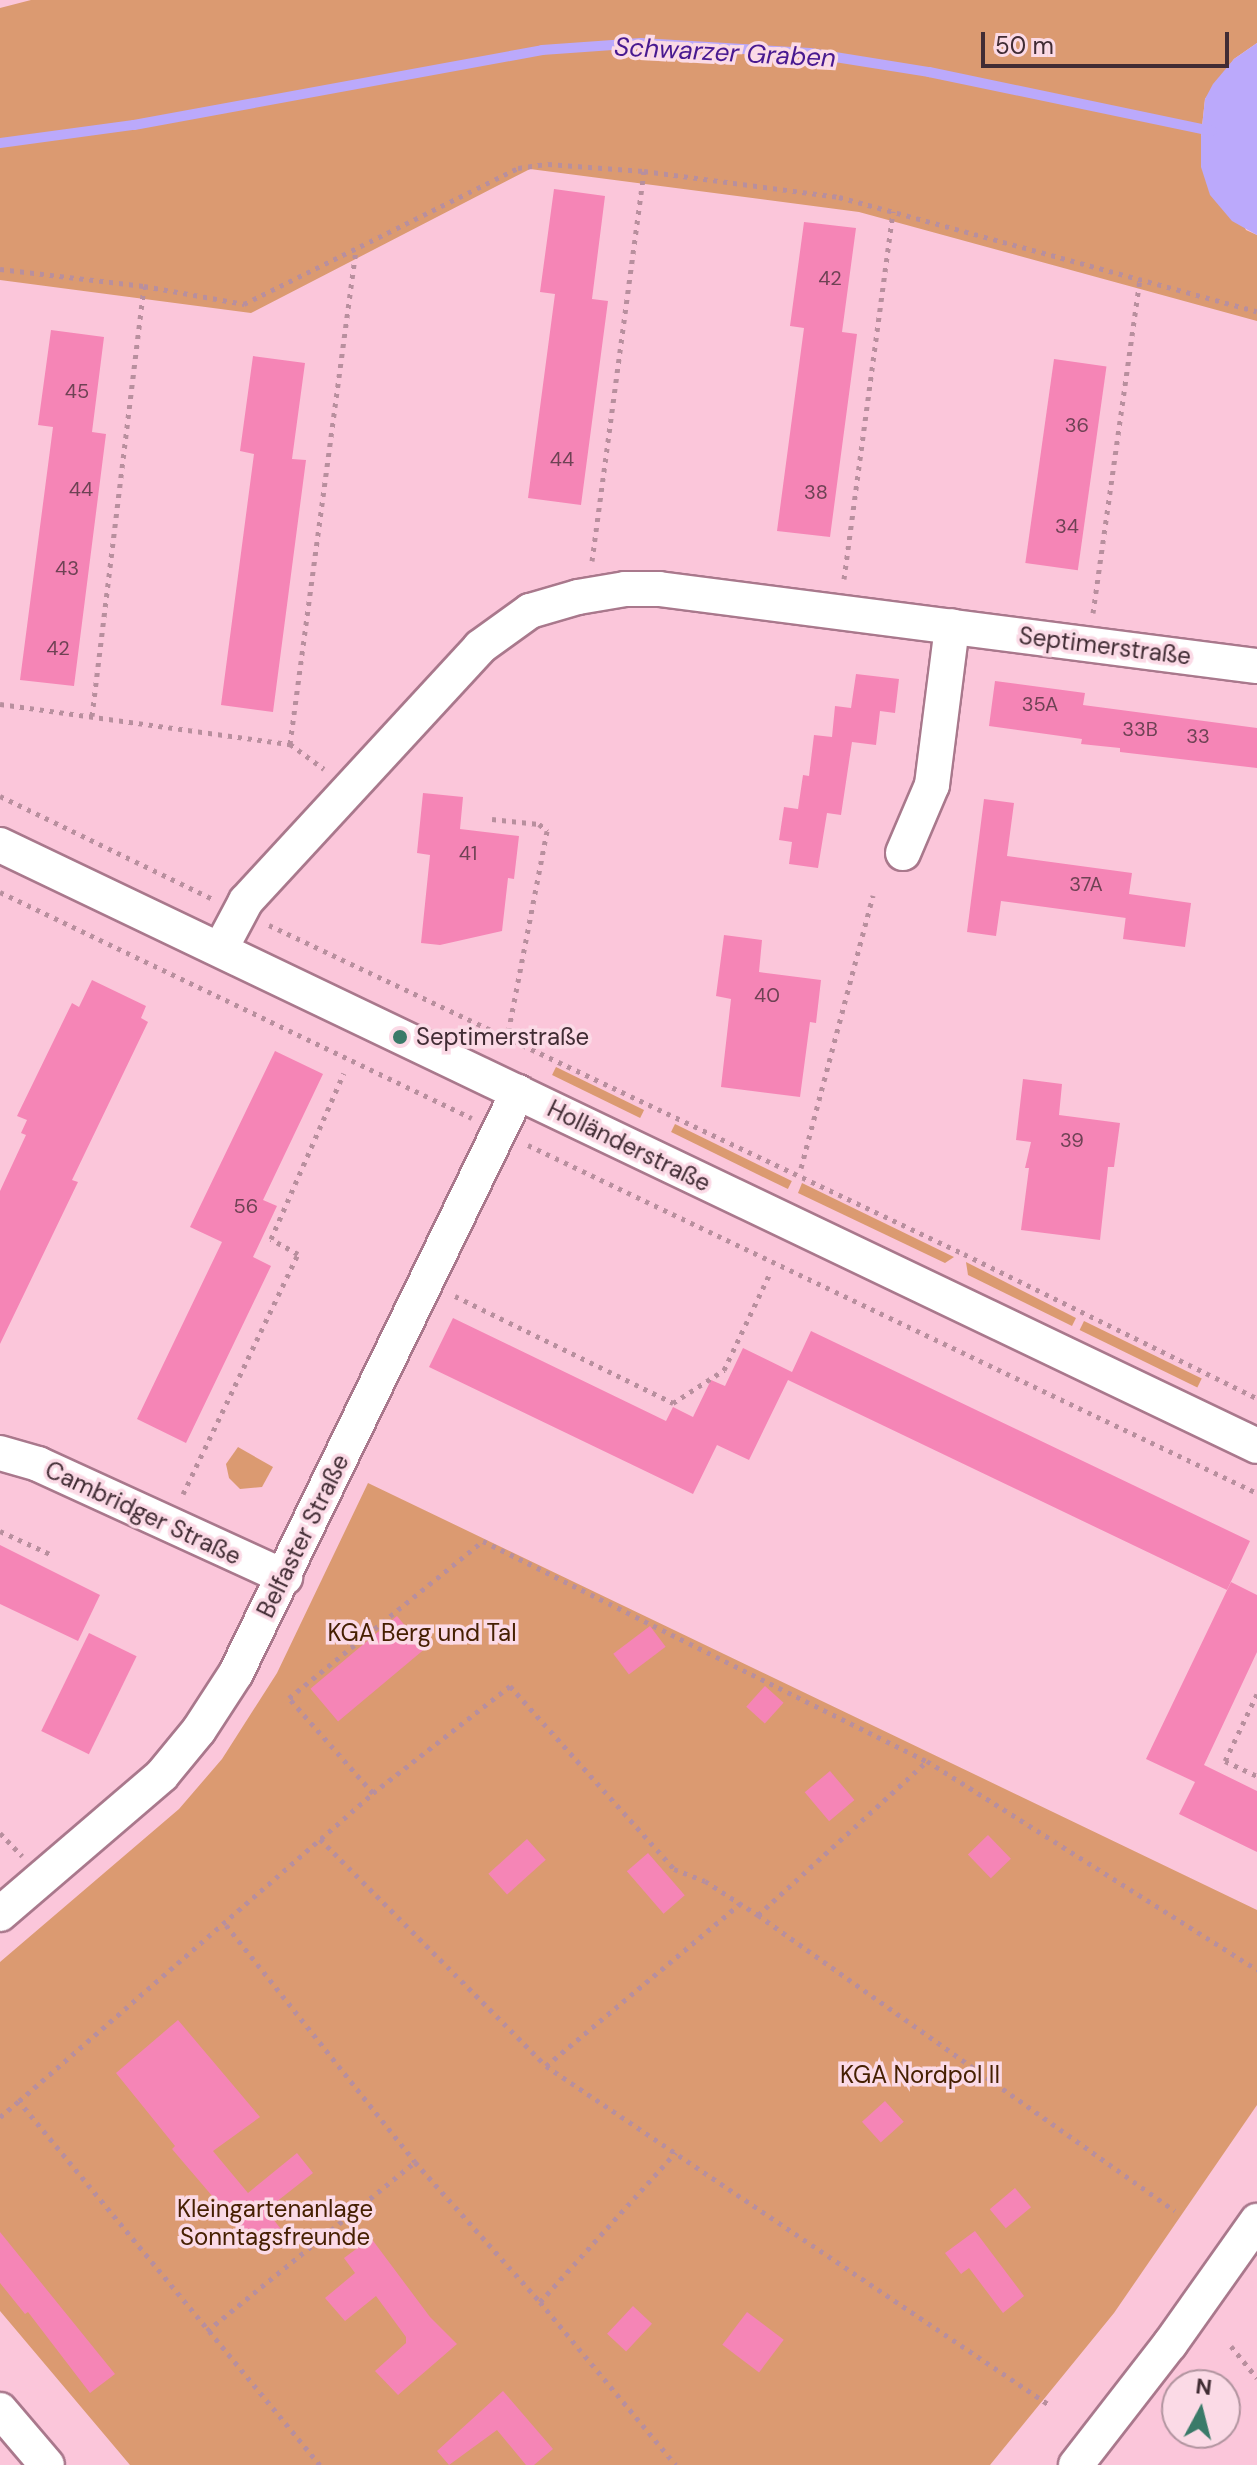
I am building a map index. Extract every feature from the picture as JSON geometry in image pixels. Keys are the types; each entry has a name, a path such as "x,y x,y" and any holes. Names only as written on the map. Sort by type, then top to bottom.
{"street":[{"name":"Septimerstraße","path":"221,948 246,901 480,647 530,611 578,597 625,589 659,589 1257,666"},
{"path":"903,853 932,785 952,626"},
{"name":"Holländerstraße","path":"0,845 221,948 1257,1446"},
{"name":"Belfaster Straße","path":"0,1914 162,1775 199,1730 236,1673 518,1092"},
{"name":"Cambridger Straße","path":"0,1453 38,1464 285,1577"},
{"path":"1076,2465 1170,2344 1257,2221"},
{"path":"0,2410 47,2465"}],"path":[{"path":"0,269 144,286 244,304 518,168 548,164 644,171 839,197 1257,311"},
{"path":"592,561 644,171"},
{"path":"844,582 893,211"},
{"path":"290,744 356,250"},
{"path":"1093,615 1140,277"},
{"path":"92,716 144,286"},
{"path":"0,704 290,744 324,770"},
{"path":"0,796 215,900"},
{"path":"492,819 539,824 547,831 509,1028"},
{"path":"0,892 472,1118"},
{"path":"801,1168 873,895"},
{"path":"259,920 964,1254 1257,1398"},
{"path":"179,1502 298,1254 271,1239 344,1073"},
{"path":"523,1143 1257,1493"},
{"path":"451,1293 673,1403 724,1370 770,1273"},
{"path":"0,1531 50,1554"},
{"path":"373,1793 289,1698 483,1541 927,1761 1257,1970"},
{"path":"0,2117 226,1925 373,1793 510,1686 674,1869 705,1881 758,1915 1175,2211"},
{"path":"1257,1694 1225,1761 1257,1776"},
{"path":"758,1915 927,1761"},
{"path":"0,1833 23,1857"},
{"path":"320,1839 546,2066 1051,2406"},
{"path":"546,2066 740,1904"},
{"path":"226,1925 415,2162 540,2302 676,2465"},
{"path":"19,2101 320,2465"},
{"path":"540,2302 676,2152"},
{"path":"207,2331 415,2162"},
{"path":"1231,2346 1257,2378"}],"green space":[{"path":"31,0 1257,0 1257,43 1234,59 1205,99 1201,136 1246,230 1257,235 1257,321 859,212 530,169 251,313 0,280 0,8"},
{"path":"556,1067 644,1110 640,1118 552,1075"},
{"path":"675,1124 792,1181 788,1189 671,1132"},
{"path":"802,1183 954,1257 945,1263 798,1193"},
{"path":"966,1262 1076,1318 1072,1326 968,1275"},
{"path":"1084,1321 1202,1378 1197,1387 1080,1330"},
{"path":"238,1447 273,1467 262,1487 240,1489 229,1478 226,1464"},
{"path":"368,1483 1257,1910 1257,2105 1114,2313 990,2465 130,2465 0,2311 0,1962 179,1809 222,1759 277,1673"}],"shaded area":[{"path":"1257,43 1257,235 1232,221 1210,195 1201,167 1201,136 1205,99 1213,84 1234,59"}],"building":[{"path":"554,189 605,196 592,299 608,301 581,505 528,498 555,294 540,292"},
{"path":"804,222 856,228 842,332 857,334 830,537 777,531 804,328 790,326"},
{"path":"51,330 104,337 92,432 106,434 74,686 20,680 53,427 38,425"},
{"path":"253,356 305,363 292,459 306,460 273,712 221,705 254,454 240,451"},
{"path":"1054,359 1106,366 1078,570 1025,563"},
{"path":"856,674 899,679 895,713 880,711 876,745 852,742 841,815 827,813 818,868 789,864 792,842 779,840 784,807 798,809 803,775 809,776 814,735 832,737 835,706 851,708"},
{"path":"995,681 1085,693 1083,705 1257,728 1257,768 1120,752 1120,748 1081,744 1082,739 989,726"},
{"path":"423,793 463,797 460,829 519,836 514,879 508,878 502,931 440,945 421,943 430,855 417,853"},
{"path":"984,799 1014,803 1007,856 1132,873 1129,894 1191,903 1185,947 1123,939 1126,918 1001,901 996,936 967,932"},
{"path":"724,935 762,940 759,972 821,980 816,1023 810,1022 800,1097 721,1087 731,999 716,996"},
{"path":"92,980 146,1006 141,1018 148,1022 72,1180 78,1182 0,1344 0,1191 26,1135 21,1133 27,1120 17,1116 72,1003 79,1007"},
{"path":"275,1051 323,1074 263,1200 277,1206 253,1257 271,1266 186,1443 137,1419 222,1242 190,1227"},
{"path":"1023,1079 1062,1084 1059,1115 1120,1123 1114,1167 1108,1167 1100,1240 1021,1230 1029,1168 1025,1168 1031,1142 1016,1140"},
{"path":"453,1318 666,1421 673,1407 693,1417 711,1380 725,1386 743,1348 792,1372 811,1331 1250,1541 1227,1590 788,1380 749,1460 717,1445 693,1494 429,1367"},
{"path":"0,1545 100,1595 78,1641 0,1604"},
{"path":"1231,1582 1257,1595 1257,1652 1204,1765 1257,1791 1257,1852 1179,1814 1195,1782 1146,1759"},
{"path":"397,1616 425,1649 338,1722 310,1689"},
{"path":"650,1626 666,1647 629,1674 613,1654"},
{"path":"89,1633 137,1656 89,1754 41,1731"},
{"path":"765,1686 784,1703 765,1724 746,1707"},
{"path":"830,1771 854,1800 829,1821 805,1792"},
{"path":"988,1835 1011,1859 991,1878 968,1854"},
{"path":"527,1839 546,1860 507,1895 488,1874"},
{"path":"648,1853 685,1895 664,1914 627,1871"},
{"path":"178,2020 260,2117 213,2151 248,2193 297,2153 313,2173 266,2210 284,2233 260,2252 172,2149 175,2146 116,2073"},
{"path":"885,2101 904,2122 881,2143 862,2122"},
{"path":"1015,2188 1031,2207 1006,2228 990,2209"},
{"path":"975,2231 1024,2296 1003,2313 969,2268 961,2274 945,2253"},
{"path":"0,2232 115,2374 90,2393 28,2312 25,2314 0,2283"},
{"path":"371,2238 430,2317 457,2344 398,2395 375,2371 406,2343 406,2337 376,2296 345,2321 325,2298 355,2273 344,2258"},
{"path":"633,2306 652,2324 626,2352 607,2334"},
{"path":"747,2312 784,2340 759,2372 722,2345"},
{"path":"503,2391 553,2449 534,2465 526,2465 497,2430 449,2465 437,2451"}],"waterway":[{"name":"Schwarzer Graben","path":"0,143 134,125 542,50 641,43 810,53 929,72 1212,131"}],"place":[{"name":"Septimerstraße","path":"400,1037"}],"park label":[{"name":"KGA Berg und Tal","path":"422,1633"},
{"name":"KGA Nordpol II","path":"920,2075"},
{"name":"Kleingartenanlage Sonntagsfreunde","path":"275,2223"}]}
